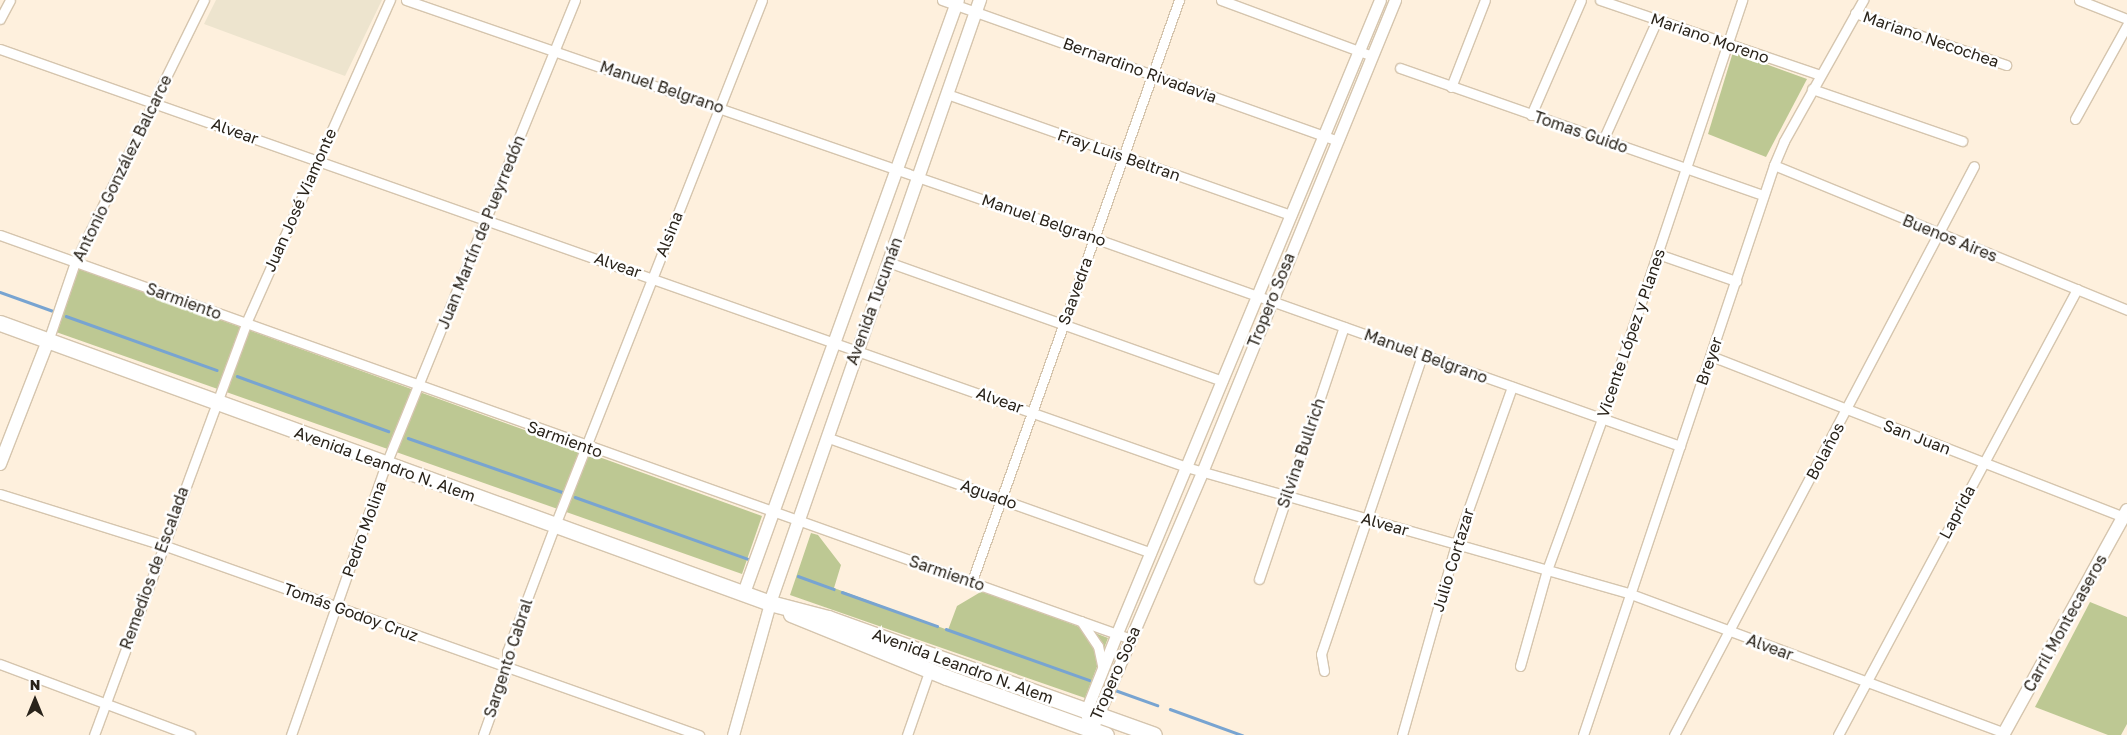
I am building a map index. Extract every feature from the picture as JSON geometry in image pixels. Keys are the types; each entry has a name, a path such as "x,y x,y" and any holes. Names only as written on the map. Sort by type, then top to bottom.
{"main road":[{"name":"Avenida Tucumán","path":"744,593 957,2"},
{"name":"Avenida Tucumán","path":"770,603 826,437 978,6"},
{"name":"Avenida Leandro N. Alem","path":"0,323 770,603 828,618 1154,735"},
{"path":"0,464 48,341"},
{"name":"Carril Montecaseros","path":"2004,734 2125,513"},
{"name":"Avenida Leandro N. Alem","path":"770,603 810,624 930,669 1088,732 1106,735"}],"street":[{"path":"0,19 10,0"},
{"name":"Antonio González Balcarce","path":"48,341 75,262 204,0"},
{"name":"Juan José Viamonte","path":"216,402 246,323 317,160 390,0"},
{"name":"Manuel Belgrano","path":"406,0 918,176 1680,446"},
{"name":"Juan Martín de Pueyrredón","path":"386,464 575,0"},
{"name":"Alsina","path":"555,525 762,0"},
{"name":"Bernardino Rivadavia","path":"942,0 978,6 1152,75 1337,141"},
{"name":"Saavedra","path":"972,581 1179,0"},
{"path":"1220,0 1372,56"},
{"name":"Tropero Sosa","path":"1088,732 1103,669 1380,0"},
{"name":"Tropero Sosa","path":"1093,713 1131,639 1202,472 1270,301 1395,0"},
{"path":"1451,86 1485,0"},
{"path":"1531,115 1581,0"},
{"name":"Mariano Moreno","path":"1600,0 1820,75"},
{"name":"Vicente López y Planes","path":"1520,666 1547,570 1602,419 1730,44 1742,0"},
{"name":"Breyer","path":"1583,735 1774,165 1820,75 1862,0"},
{"path":"2079,0 2127,19"},
{"name":"Mariano Necochea","path":"1855,13 2006,65"},
{"path":"1603,140 1657,20"},
{"path":"2075,119 2127,25"},
{"name":"Alvear","path":"0,49 835,341 1186,467 1631,594 2004,734"},
{"name":"Tomas Guido","path":"1400,68 1763,195"},
{"path":"1812,90 1962,142"},
{"name":"Fray Luis Beltran","path":"947,94 1291,215"},
{"name":"Buenos Aires","path":"1774,165 2127,310"},
{"name":"Bolaños","path":"1674,735 1974,166"},
{"name":"Sarmiento","path":"0,235 586,447 972,581 1131,639"},
{"path":"1658,254 1736,281"},
{"path":"888,262 1222,381"},
{"name":"Laprida","path":"1838,735 2077,289"},
{"name":"Silvina Bullrich","path":"1259,580 1344,327"},
{"path":"1324,670 1321,654 1422,355"},
{"name":"San Juan","path":"1711,356 1983,462 2125,513"},
{"name":"Julio Cortazar","path":"1402,735 1456,544 1512,386"},
{"name":"Remedios de Escalada","path":"94,735 162,545 216,402"},
{"name":"Aguado","path":"826,437 1151,553"},
{"name":"Pedro Molina","path":"291,735 386,464"},
{"name":"Tomás Godoy Cruz","path":"0,494 162,545 700,735"},
{"name":"Sargento Cabral","path":"483,735 507,668 507,652 555,525"},
{"path":"733,735 770,603"},
{"path":"1081,620 1098,646 1103,669"},
{"path":"0,664 190,735"},
{"path":"906,735 930,669"},
{"path":"725,735 748,677"}],"shaded area":[{"path":"216,0 382,0 345,76 204,24"}],"green space":[{"path":"1733,52 1807,79 1766,157 1708,134"},
{"path":"77,268 762,516 742,574 56,332"},
{"path":"811,533 818,535 841,565 834,588 948,630 957,606 984,590 1108,638 1085,698 790,595"},
{"path":"2090,602 2127,617 2127,724 2121,735 2108,735 2035,707"}],"waterway":[{"path":"0,292 53,311"},
{"path":"66,316 217,370"},
{"path":"237,376 388,431"},
{"path":"408,438 565,493"},
{"path":"575,497 751,560"},
{"path":"798,576 834,589"},
{"path":"842,592 937,626"},
{"path":"946,629 1089,680"},
{"path":"1115,690 1157,705"},
{"path":"1170,709 1242,735"}]}
